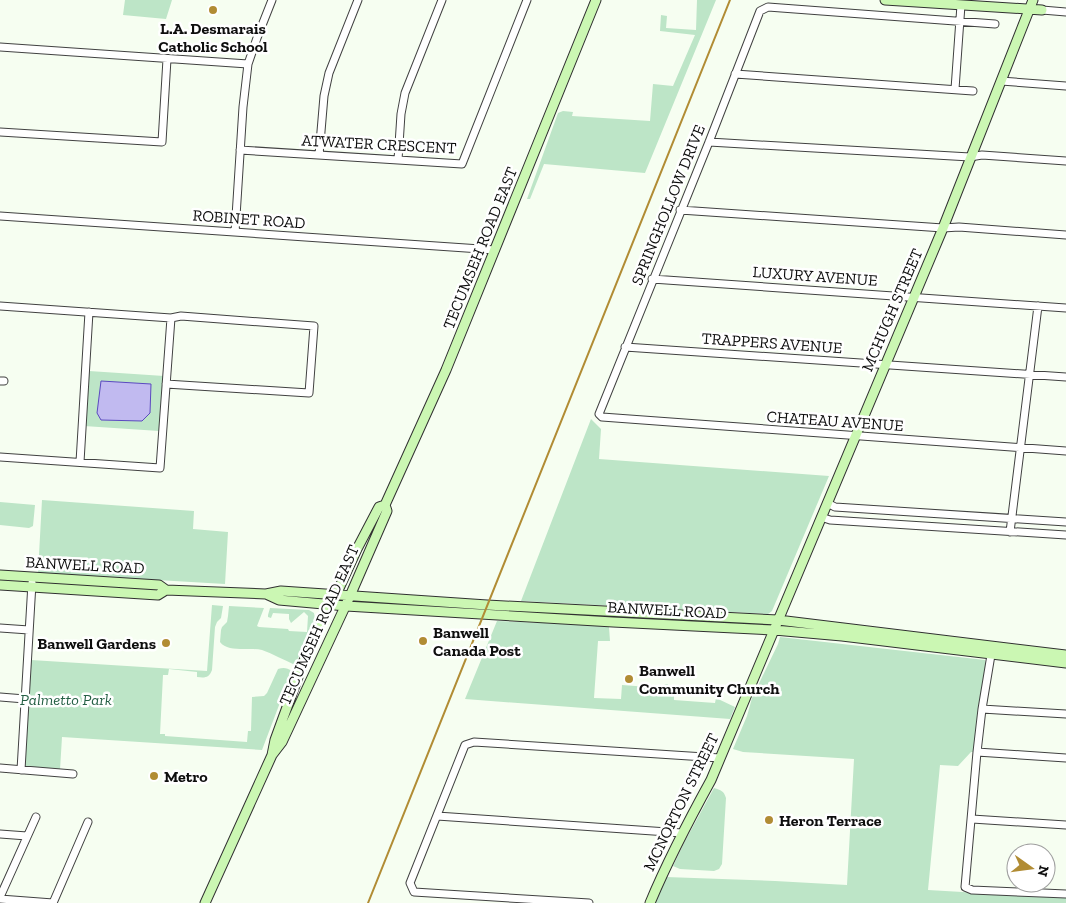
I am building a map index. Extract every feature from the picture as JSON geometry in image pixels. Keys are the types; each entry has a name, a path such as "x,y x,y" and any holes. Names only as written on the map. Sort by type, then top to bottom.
{"main road":[{"name":"TECUMSEH ROAD EAST","path":"272,755 282,742 346,606 387,511 385,505 446,370 596,0"},
{"path":"885,0 961,5 1031,4 1042,10"},
{"name":"MCHUGH STREET","path":"774,630 914,297 1031,4"},
{"name":"TECUMSEH ROAD EAST","path":"205,903 272,755 275,740 306,655 379,507 385,505"},
{"name":"BANWELL ROAD","path":"0,575 159,585 166,590 266,594 282,591 487,605 778,620 1066,663"},
{"name":"BANWELL ROAD","path":"0,585 158,595 166,590"},
{"name":"BANWELL ROAD","path":"266,594 280,600 330,605 774,630 992,651 1066,655"},
{"name":"MCNORTON STREET","path":"650,903 682,833 711,780 774,630"}],"street":[{"path":"235,232 243,107 248,64 272,0"},
{"path":"319,155 324,96 329,73 358,0"},
{"path":"398,160 401,114 405,93 442,0"},
{"name":"ATWATER CRESCENT","path":"240,150 462,164 528,0"},
{"path":"955,89 961,5"},
{"name":"SPRINGHOLLOW DRIVE","path":"602,417 599,414 625,347 760,11 768,7 960,21"},
{"path":"1042,10 1066,12"},
{"path":"960,21 995,24"},
{"path":"0,47 248,64"},
{"path":"0,132 162,142 167,59"},
{"path":"735,74 973,91"},
{"path":"1001,81 1066,86"},
{"path":"708,142 970,157 982,155 1066,161"},
{"path":"680,210 942,228 958,227 1066,234"},
{"name":"ROBINET ROAD","path":"0,216 495,250"},
{"name":"LUXURY AVENUE","path":"652,279 1066,308"},
{"path":"0,306 171,318 181,316 314,326 309,393 166,384"},
{"path":"1010,532 1038,306"},
{"path":"80,462 89,312"},
{"path":"0,457 160,468 171,318"},
{"name":"TRAPPERS AVENUE","path":"625,347 1066,377"},
{"name":"CHATEAU AVENUE","path":"602,417 1066,451"},
{"path":"827,503 835,507 1066,522"},
{"path":"918,526 919,512"},
{"path":"821,517 830,520 1066,535"},
{"path":"21,770 32,577"},
{"path":"0,628 29,630"},
{"path":"992,651 977,752 965,887 972,890 1066,894"},
{"path":"0,697 25,699"},
{"path":"982,709 1066,714"},
{"path":"589,903 414,892 410,883 466,745 474,742 720,758"},
{"path":"977,752 1066,758"},
{"path":"0,768 73,774"},
{"path":"437,816 682,833"},
{"path":"36,817 0,898 53,903 88,822"},
{"path":"972,819 1066,825"},
{"path":"0,834 27,836"}],"green space":[{"path":"125,0 172,0 166,19 123,15"},
{"path":"697,0 716,0 645,173 544,164 530,199 527,199 558,113 563,111 573,112 572,116 650,121 653,84 673,86 695,35 660,31 661,15 667,16 666,28 696,30"},
{"path":"89,371 164,376 159,431 84,426"},
{"path":"591,419 601,429 599,459 829,476 772,611 768,614 521,601"},
{"path":"42,500 194,511 193,529 228,532 225,584 38,573"},
{"path":"0,502 35,505 33,526 29,528 0,525"},
{"name":"Palmetto Park","path":"212,605 223,606 221,618 215,627 210,675 197,677 197,672 169,669 168,675 163,675 160,734 165,734 165,736 247,742 248,731 251,731 252,697 264,696 278,669 287,669 292,671 262,750 62,737 60,770 29,769 24,765 31,660 207,671"},
{"path":"229,606 264,608 257,626 288,629 289,631 307,632 308,616 304,612 291,623 289,614 273,613 271,618 268,617 270,608 309,610 314,613 315,619 295,665 262,650 234,649 220,642 222,627 227,622"},
{"path":"497,621 609,627 610,641 598,641 594,698 621,699 622,685 662,688 668,684 670,691 674,695 674,700 715,703 716,698 735,707 730,719 465,699"},
{"path":"780,637 985,660 974,752 971,752 958,766 940,765 928,890 1066,898 1066,903 655,903 666,877 847,885 854,759 743,752 733,749 747,716 752,698"},
{"path":"714,788 722,791 726,798 722,864 719,869 714,871 680,869 673,866 685,841"}],"shaded area":[{"path":"101,381 151,384 150,413 142,421 101,420 97,413"}],"railway":[{"path":"368,903 730,0"}],"place":[{"name":"L.A. Desmarais Catholic School","path":"213,10"},
{"name":"Banwell Canada Post","path":"423,641"},
{"name":"Banwell Gardens","path":"166,643"},
{"name":"Banwell Community Church","path":"629,679"},
{"name":"Metro","path":"154,776"},
{"name":"Heron Terrace","path":"769,820"}]}
